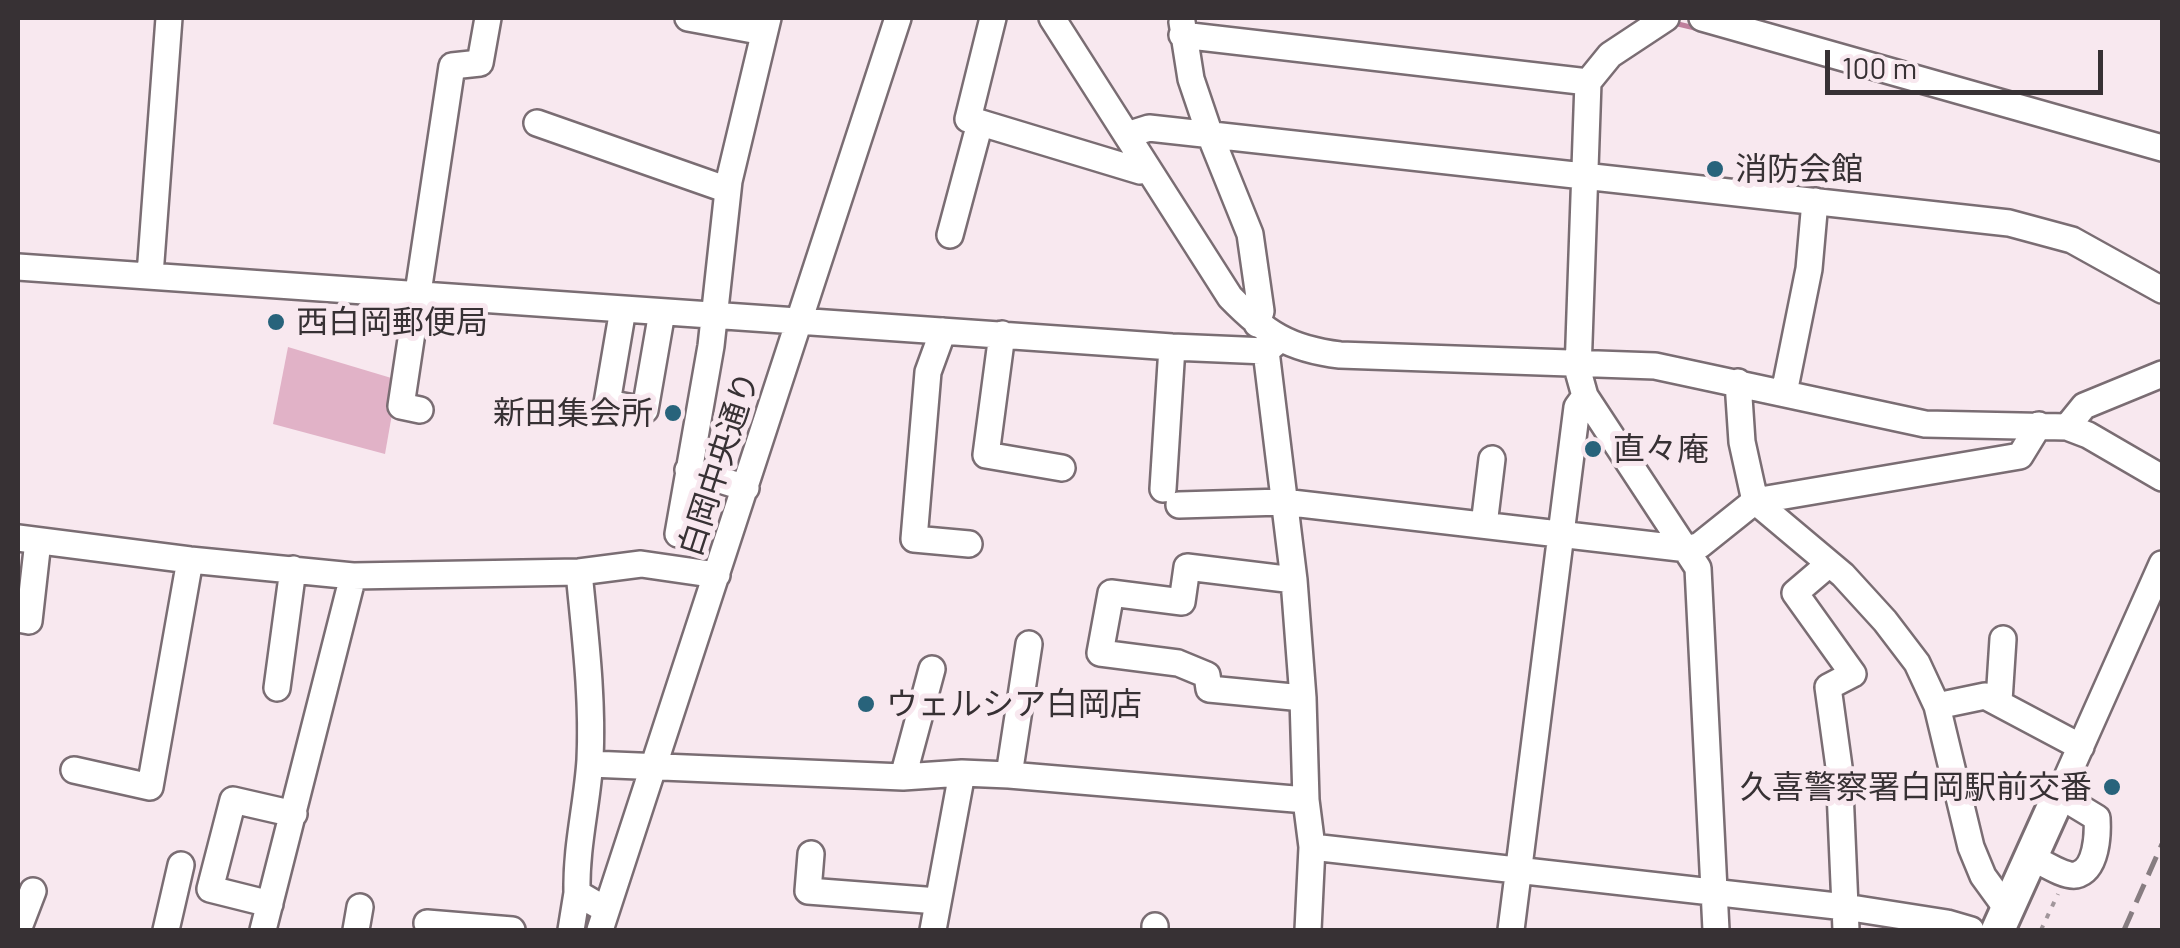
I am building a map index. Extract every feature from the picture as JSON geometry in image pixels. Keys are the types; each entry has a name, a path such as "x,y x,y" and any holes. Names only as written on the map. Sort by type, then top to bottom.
{"main road":[{"path":"2003,920 2059,794"}],"street":[{"path":"150,275 169,18"},
{"path":"420,410 401,406 452,66 480,63 488,18"},
{"path":"678,534 714,317 728,190 766,24 688,18"},
{"name":"白岡中央通り","path":"603,920 898,18"},
{"path":"993,18 968,119 1140,172 1147,168"},
{"path":"1052,18 1230,297 1273,345 1312,847 1308,930"},
{"path":"1702,18 2162,148"},
{"path":"1651,19 1588,82 1579,380 1585,396 1696,560 1700,578 1716,930"},
{"path":"1257,324 1261,311 1250,234 1191,79 1182,26 1588,82"},
{"path":"950,235 980,123"},
{"path":"537,124 728,190"},
{"path":"1127,135 1149,128 2009,223 2072,240 2162,290"},
{"path":"1784,393 1809,270 1814,200"},
{"path":"18,267 1172,347 1273,345 1340,355 1655,366 1925,424 2068,428 2088,435 2162,478"},
{"path":"622,309 606,403 645,410 662,312"},
{"path":"943,331 928,372 914,539 968,544"},
{"path":"1002,334 986,455 1062,468"},
{"path":"1172,347 1171,497 1283,502 1688,549 1700,545 1755,501 2020,456 2039,425"},
{"path":"2068,428 2084,406 2162,374"},
{"path":"1738,382 1742,442 1755,501 1829,564 1884,621 1917,663 1937,706 1971,847 2003,920"},
{"path":"1511,930 1560,534 1578,407 1585,396"},
{"path":"1484,525 1492,459"},
{"path":"688,470 746,488"},
{"path":"18,619 29,621 28,539 354,576 579,572 641,564 717,575"},
{"path":"74,770 150,786 190,560"},
{"path":"1829,564 1795,593 1853,674 1828,687 1839,767 1845,919"},
{"path":"2031,857 2072,876 2080,874 2089,863 2099,840 2097,818 2059,794 2162,564"},
{"path":"1294,580 1187,567 1182,602 1112,592 1100,653 1178,663 1207,675 1209,689 1303,698"},
{"path":"277,688 293,569"},
{"path":"571,930 576,850 590,764 591,693 579,572"},
{"path":"264,930 354,576"},
{"path":"1999,701 2003,639"},
{"path":"1009,776 1029,644"},
{"path":"903,777 932,669"},
{"path":"1937,706 1985,696 2080,747"},
{"path":"590,764 903,777 962,773 1306,800"},
{"path":"933,930 962,773"},
{"path":"270,904 210,889 233,800 294,814"},
{"path":"1312,847 1714,893 1845,919 1972,930"},
{"path":"811,854 808,890 938,900"},
{"path":"166,930 181,865"},
{"path":"18,930 33,892"},
{"path":"576,893 603,920"},
{"path":"427,923 512,930"}],"path":[{"path":"2041,930 2062,884"}],"shaded area":[{"path":"288,347 398,380 385,454 273,424"}],"waterway":[{"path":"1678,24 1699,29"}],"railway":[{"path":"2124,930 2162,844"}],"place":[{"name":"消防会館","path":"1715,169"},
{"name":"西白岡郵便局","path":"276,322"},
{"name":"新田集会所","path":"673,413"},
{"name":"直々庵","path":"1593,449"},
{"name":"ウェルシア白岡店","path":"866,704"},
{"name":"久喜警察署白岡駅前交番","path":"2112,787"}]}
